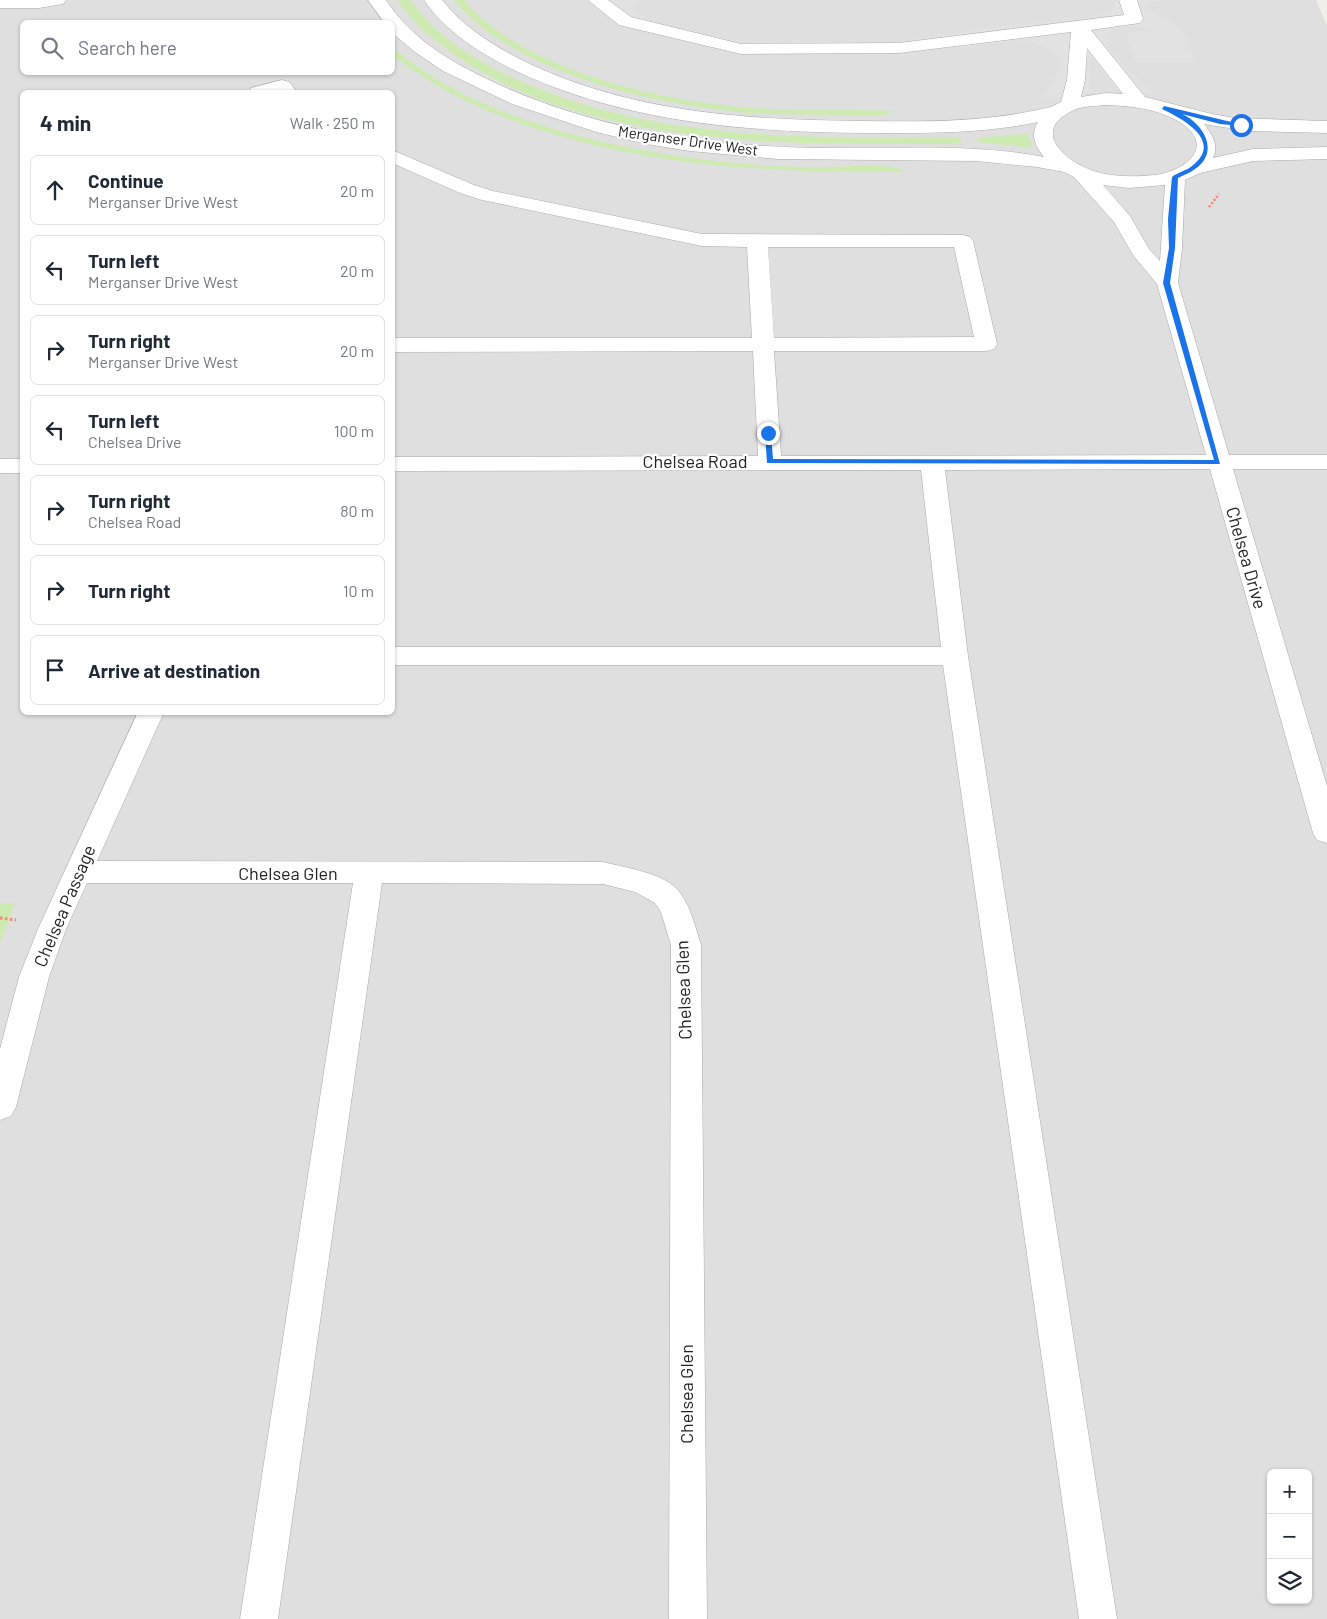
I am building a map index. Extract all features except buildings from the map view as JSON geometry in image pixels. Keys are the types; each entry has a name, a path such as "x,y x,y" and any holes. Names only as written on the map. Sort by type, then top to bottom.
{"street":[{"path":"0,3 39,3 57,0"},
{"name":"Merganser Drive West","path":"377,0 392,20"},
{"name":"Merganser Drive West","path":"433,0 460,29 490,50 525,69 570,88 676,114 793,126 961,126 992,124 1106,99 1138,102 1220,122 1241,125 1327,127"},
{"path":"597,0 624,21 741,50 899,48 1134,19 1128,0"},
{"name":"Merganser Drive West","path":"395,24 404,34 428,53 456,72 527,105 563,118 646,139 734,150 812,154 971,154 1041,161 1104,179 1129,182 1153,182 1175,177 1194,168 1253,155 1327,153"},
{"path":"1063,109 1076,80 1080,26"},
{"path":"1080,26 1138,102"},
{"path":"264,90 280,84"},
{"name":"Merganser Drive West","path":"1164,108 1185,117 1199,130 1206,143 1204,156 1194,168"},
{"name":"Merganser Drive West","path":"1063,109 1046,122 1042,133 1044,145 1053,156 1074,170"},
{"path":"395,157 467,189 519,203 702,240 963,241 986,344 395,345"},
{"name":"Chelsea Drive","path":"1074,170 1123,220 1140,251 1166,283 1327,833"},
{"name":"Chelsea Drive","path":"1166,283 1172,248 1171,219 1175,177"},
{"path":"757,241 770,461"},
{"name":"Chelsea Road","path":"395,464 770,461 1327,462"},
{"path":"932,462 955,656 1098,1619"},
{"path":"0,466 20,466"},
{"path":"395,656 955,656"},
{"name":"Chelsea Passage","path":"0,1107 34,976 52,929 149,715"},
{"name":"Chelsea Glen","path":"79,872 603,873 635,880 664,894 678,918 686,945 688,1619"},
{"path":"259,1619 369,874"}],"path":[{"path":"1208,210 1220,193"},
{"path":"0,918 16,920"}],"shaded area":[{"path":"0,0 1316,0 1327,26 1327,1619 0,1619"},
{"path":"586,0 642,0 631,9 648,21 732,40 868,45 1014,25 1087,18 1113,9 1116,0 1172,0 1149,1 1146,5 1149,10 1172,21 1185,34 1195,63 1134,63 1126,33 1151,30 1142,27 1119,27 1110,31 1108,40 1110,49 1120,62 1154,94 1118,91 1091,57 1089,61 1091,92 1042,99 1057,74 1061,59 1048,48 1036,43 1019,41 882,55 728,51 626,28"}],"green space":[{"path":"398,0 410,0 421,14 447,38 492,68 578,103 632,117 685,126 739,132 794,136 960,137 961,143 871,144 764,141 709,137 653,129 599,117 546,101 497,80 452,53 422,29"},
{"path":"454,0 464,0 492,26 526,48 564,67 605,81 648,92 690,101 769,109 898,111 877,116 748,113 711,109 631,93 590,82 550,67 514,48 481,26"},
{"path":"395,48 429,74 472,98 521,118 573,134 626,147 729,162 798,167 881,166 906,172 813,171 722,166 631,153 540,130 501,116 444,90 409,68 395,57"},
{"path":"1028,135 1033,148 978,142 977,138"},
{"path":"0,903 15,903 0,943"}],"route":[{"path":"768,433 770,461 1218,462 1166,283 1172,248 1171,219 1175,177 1194,168 1204,156 1206,143 1199,130 1185,117 1164,108 1220,122 1241,125"}]}
